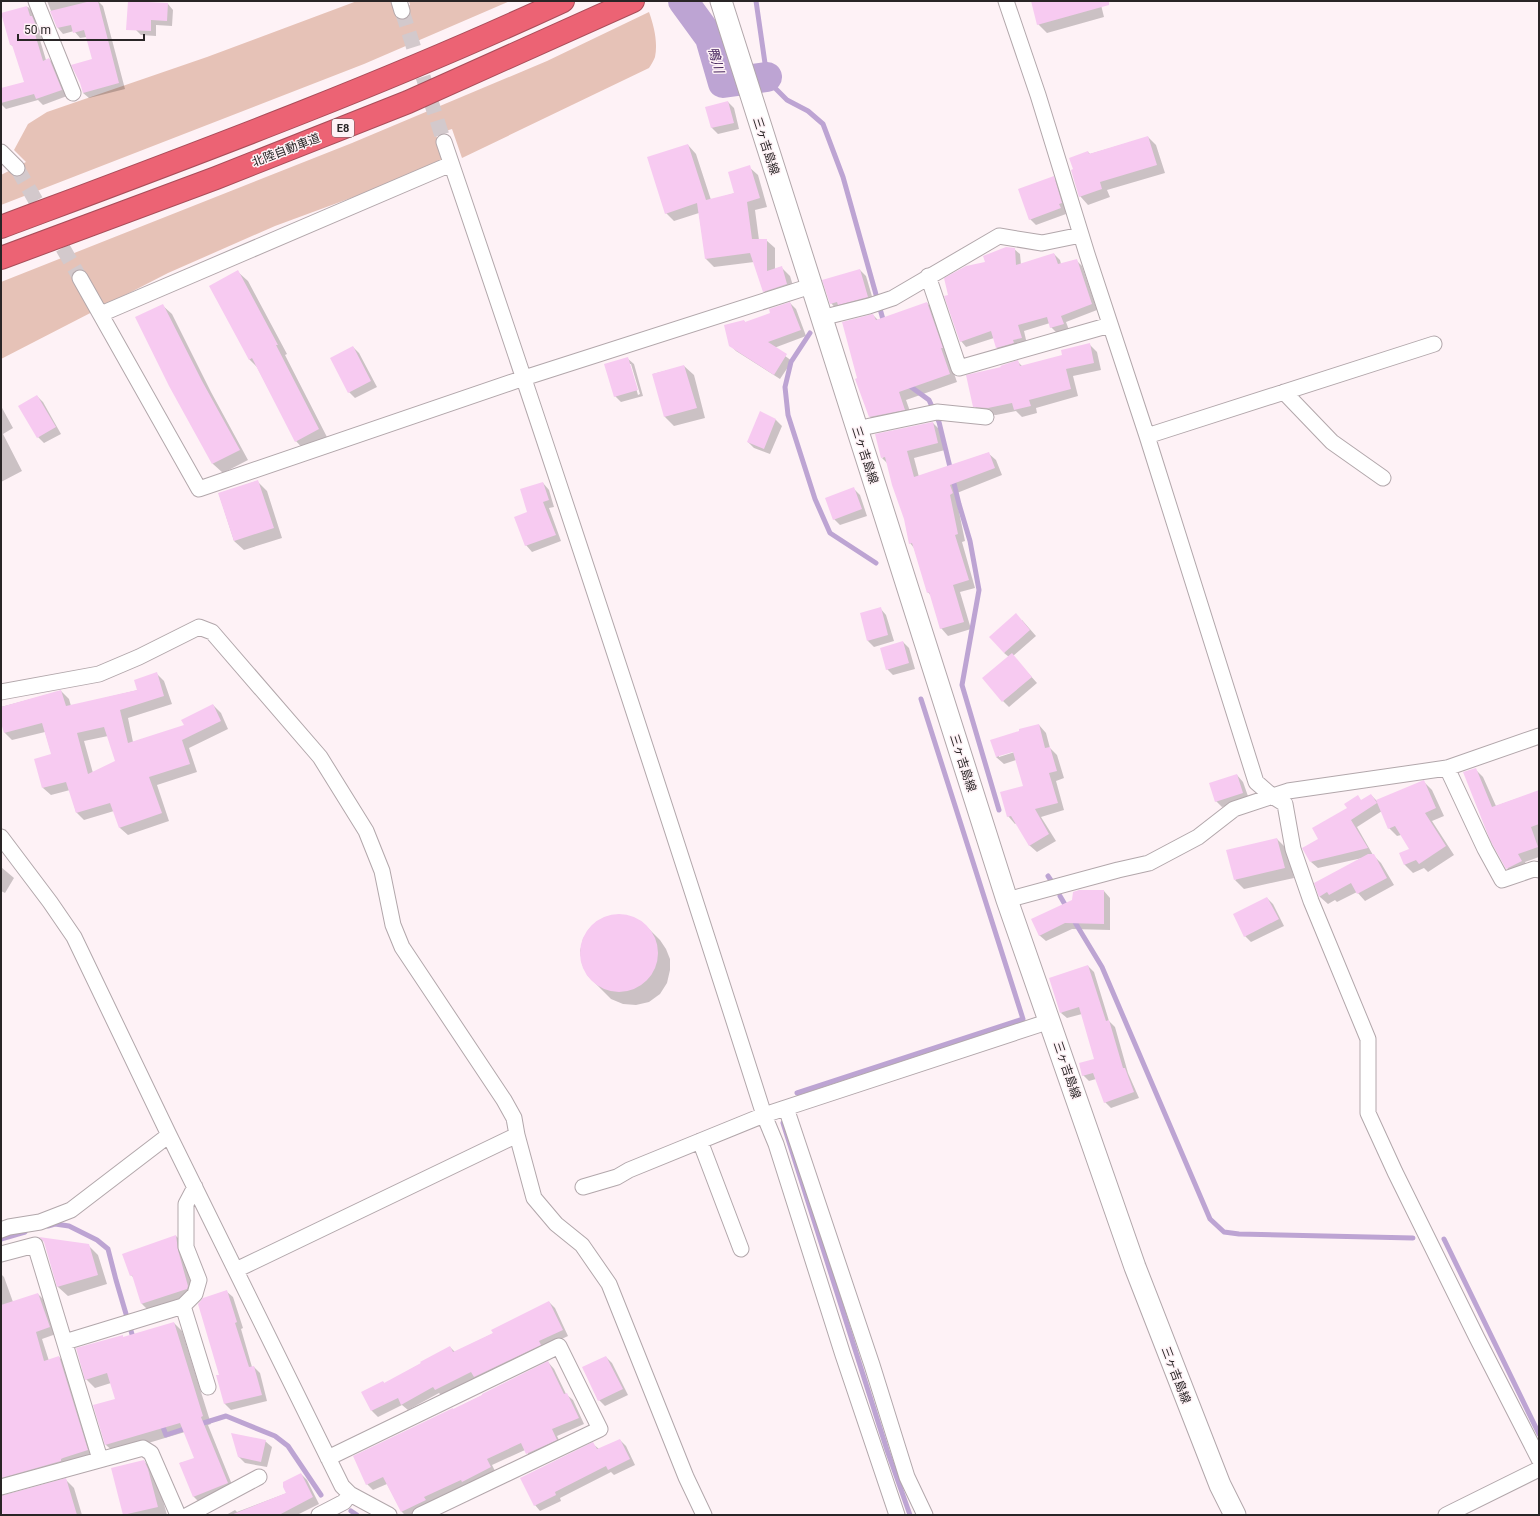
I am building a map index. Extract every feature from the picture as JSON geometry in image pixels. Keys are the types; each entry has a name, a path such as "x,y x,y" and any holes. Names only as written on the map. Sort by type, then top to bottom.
{"highway":[{"name":"E8","path":"1,227 203,151 386,78 563,1"},
{"name":"北陸自動車道","path":"1,258 216,178 408,102 632,1"},
{"path":"1,262 48,241"}],"main road":[{"name":"三ヶ吉島線","path":"721,1 1007,900 1135,1267 1220,1484 1235,1515"}],"street":[{"path":"36,1 73,93"},
{"path":"1006,1 1038,95 1081,235 1147,436 1256,782 1272,796 1285,804 1293,849 1311,901 1368,1039 1368,1113 1406,1193 1539,1459"},
{"path":"444,142 524,378 686,870 764,1115 776,1144 843,1355 897,1515"},
{"path":"1,152 17,168"},
{"path":"101,314 451,164"},
{"path":"821,318 869,306 893,298 928,276 999,236 1042,243 1081,235"},
{"path":"928,276 959,368 1110,326"},
{"path":"80,278 199,490 524,378 811,286"},
{"path":"1147,436 1434,344"},
{"path":"1284,392 1332,442 1383,478"},
{"path":"856,429 937,412 986,417"},
{"path":"1,692 99,674 199,628 212,632 320,757 366,831 382,871 393,925 402,947 504,1100 514,1118 534,1198 556,1224 582,1245 608,1284 686,1478 704,1515"},
{"path":"1007,900 1149,863 1198,837 1234,809 1272,796 1288,792 1447,768 1539,736"},
{"path":"1447,768 1485,849 1502,880 1534,869 1539,870"},
{"path":"1,838 74,936 169,1135 342,1486 350,1494 389,1515"},
{"path":"583,1187 617,1177 630,1170 764,1115 1050,1021"},
{"path":"786,1108 872,1365 907,1477 925,1515"},
{"path":"1,1230 9,1227 40,1222 71,1210 169,1135"},
{"path":"236,1270 518,1135"},
{"path":"700,1141 741,1249"},
{"path":"65,1342 184,1306 195,1294 199,1280 186,1247 186,1204 195,1187"},
{"path":"1,1254 35,1245 100,1458"},
{"path":"184,1306 208,1387"},
{"path":"328,1458 560,1346 600,1429 420,1515"},
{"path":"1,1487 100,1458 143,1448 151,1453 178,1515"},
{"path":"1446,1515 1539,1469"},
{"path":"188,1515 260,1477"},
{"path":"319,1515 344,1502 350,1494"}],"shaded area":[{"path":"357,1 390,1 395,10 410,5 409,1 510,1 364,64 1,205 1,175 26,162 14,150 28,124 47,112 207,57"},
{"path":"649,12 654,28 656,46 655,57 649,68 462,158 452,129 436,134 443,164 275,226 168,273 1,359 1,282 352,143 547,61"}],"building":[{"path":"91,1 98,1 119,83 83,93 71,65 92,59 84,30 73,33 71,25 57,28 50,11"},
{"path":"128,1 168,3 167,21 151,20 151,31 126,30"},
{"path":"1031,1 1109,1 1109,5 1037,25"},
{"path":"27,6 30,16 32,16 39,33 35,34 43,61 49,58 62,90 36,99 34,94 1,103 1,88 24,82 12,45 10,45 1,13"},
{"path":"728,101 734,123 711,128 705,107"},
{"path":"1148,136 1157,165 1100,182 1102,189 1079,197 1069,158 1088,151 1089,154"},
{"path":"688,144 706,200 734,193 728,172 750,165 760,198 747,202 752,239 767,239 767,271 782,266 787,284 763,292 750,253 705,259 697,203 665,214 647,157"},
{"path":"1054,176 1062,203 1059,204 1061,208 1029,220 1018,189"},
{"path":"1006,247 1015,248 1016,265 1054,253 1058,264 1077,259 1092,304 1061,316 1064,324 1050,328 1047,317 1018,325 1022,338 1013,340 1014,343 996,348 991,331 960,342 944,296 948,295 944,278 966,266 985,262 983,256"},
{"path":"860,269 868,297 838,305 837,302 830,304 822,280"},
{"path":"238,270 278,345 276,345 319,429 295,442 252,358 249,360 209,286"},
{"path":"790,302 801,330 768,342 787,354 774,375 729,346 724,325 744,320 745,322 770,313 769,309"},
{"path":"927,302 943,348 941,348 950,374 899,392 905,410 869,417 855,379 857,378 842,322 873,314 876,320"},
{"path":"163,304 202,381 240,450 212,464 169,386 135,317"},
{"path":"1090,343 1094,363 1066,369 1071,389 1029,400 1031,406 1014,410 1012,403 988,408 973,407 966,375 1001,367 1000,366 1018,360 1020,366 1062,355 1061,350"},
{"path":"353,346 371,381 348,393 330,358"},
{"path":"628,357 638,390 614,397 604,364"},
{"path":"684,365 697,408 664,417 652,374"},
{"path":"37,395 56,427 37,438 18,406"},
{"path":"760,411 776,419 764,449 747,442"},
{"path":"933,422 938,443 907,451 914,477 989,452 995,468 950,485 953,493 950,495 958,534 955,535 969,580 953,585 964,622 940,629 929,592 927,593 912,543 909,544 904,519 892,485 885,457 881,458 875,434"},
{"path":"258,480 274,528 234,541 218,493"},
{"path":"543,482 549,500 543,502 556,535 525,546 514,517 527,512 520,489"},
{"path":"854,487 862,509 833,520 825,498"},
{"path":"881,607 888,635 867,641 860,613"},
{"path":"1016,613 1030,630 1004,653 989,637"},
{"path":"903,641 909,663 886,670 880,648"},
{"path":"1012,653 1032,677 1002,702 982,678"},
{"path":"157,672 164,696 120,710 128,743 184,725 181,720 213,704 221,721 182,740 190,764 149,777 162,813 119,828 110,803 76,813 66,782 42,788 34,759 51,754 42,723 4,733 1,723 1,707 61,690 66,706 137,690 134,680","holes":["104,727 115,761 88,774 77,733"]},
{"path":"1039,724 1045,748 1050,747 1057,771 1049,773 1058,803 1035,809 1049,834 1029,846 1011,816 1007,817 1000,792 1023,786 1013,752 996,757 990,740 1019,731 1019,729"},
{"path":"1476,768 1492,807 1539,790 1539,824 1531,827 1538,847 1518,854 1522,861 1506,869 1490,840 1463,772"},
{"path":"1237,774 1243,793 1215,802 1209,783"},
{"path":"1424,780 1436,808 1425,813 1446,846 1419,864 1416,860 1404,865 1399,853 1409,849 1395,826 1388,829 1376,800"},
{"path":"1371,794 1377,803 1351,820 1368,848 1310,862 1302,848 1318,839 1312,828 1347,808 1344,804 1358,795 1361,800"},
{"path":"1277,838 1285,868 1234,880 1226,850"},
{"path":"1368,854 1374,854 1387,878 1357,894 1351,883 1329,895 1327,892 1319,897 1314,883"},
{"path":"1079,890 1104,890 1104,924 1065,923 1039,936 1031,919 1072,900 1073,892"},
{"path":"1267,897 1279,919 1244,937 1233,914"},
{"path":"619,914 634,917 647,925 655,938 658,953 655,968 647,981 634,989 619,992 604,989 591,981 583,968 580,953 583,938 591,925 604,917"},
{"path":"1088,965 1106,1021 1109,1020 1123,1068 1125,1068 1134,1092 1104,1103 1093,1073 1082,1076 1079,1063 1094,1059 1079,1007 1060,1013 1049,978"},
{"path":"176,1235 178,1250 188,1286 187,1289 141,1304 132,1275 130,1276 122,1254"},
{"path":"39,1237 89,1244 98,1275 57,1287 44,1242"},
{"path":"227,1290 237,1322 235,1323 249,1367 254,1366 262,1395 224,1404 216,1375 219,1375 198,1304 203,1298"},
{"path":"38,1293 50,1327 36,1332 44,1361 59,1356 88,1450 63,1458 61,1461 1,1478 1,1305"},
{"path":"549,1301 563,1330 539,1341 541,1345 474,1377 471,1372 435,1390 433,1387 401,1405 398,1398 371,1411 361,1392 383,1381 384,1383 450,1346 453,1352 493,1333 491,1330"},
{"path":"174,1322 203,1416 201,1417 228,1483 193,1497 179,1463 194,1458 180,1423 105,1445 93,1405 115,1399 107,1373 85,1380 76,1348 123,1335 123,1337"},
{"path":"606,1356 623,1389 598,1401 582,1367"},
{"path":"548,1361 564,1394 567,1393 579,1418 552,1429 557,1440 526,1454 521,1443 487,1459 491,1467 462,1482 461,1480 424,1497 426,1500 401,1512 383,1477 366,1485 353,1456 482,1395"},
{"path":"231,1433 266,1440 261,1462 238,1457"},
{"path":"620,1439 630,1459 608,1470 606,1466 555,1492 556,1495 534,1506 520,1478 593,1442 597,1449"},
{"path":"144,1460 148,1469 158,1507 123,1515 111,1468"},
{"path":"301,1473 313,1497 279,1515 231,1515 286,1493 283,1487 283,1482"},
{"path":"66,1478 77,1515 3,1515 1,1509 1,1496"}],"waterway":[{"name":"鴨川","path":"683,1 710,38 723,83 767,77"},
{"path":"756,1 767,77 771,84 787,100 808,111 823,124 843,177 884,323"},
{"path":"810,333 791,362 785,387 788,415 815,499 830,533 876,563"},
{"path":"907,384 929,400 939,422 959,504 970,541 979,590 962,685 999,810"},
{"path":"797,1093 1023,1019 921,699"},
{"path":"1048,876 1052,882"},
{"path":"1060,896 1067,908"},
{"path":"1073,919 1102,967 1210,1219 1224,1232 1239,1234 1413,1238"},
{"path":"783,1123 887,1450 910,1515"},
{"path":"48,1226 55,1224 69,1226 97,1240 108,1249 134,1341"},
{"path":"1,1239 25,1232"},
{"path":"1444,1239 1539,1434"},
{"path":"197,1425 226,1416 275,1436 288,1446 321,1495"},
{"path":"161,1422 166,1435 187,1428"},
{"path":"351,1511 357,1515"}],"tunnel":[{"path":"402,11 444,142"},
{"path":"17,168 80,278"}]}
